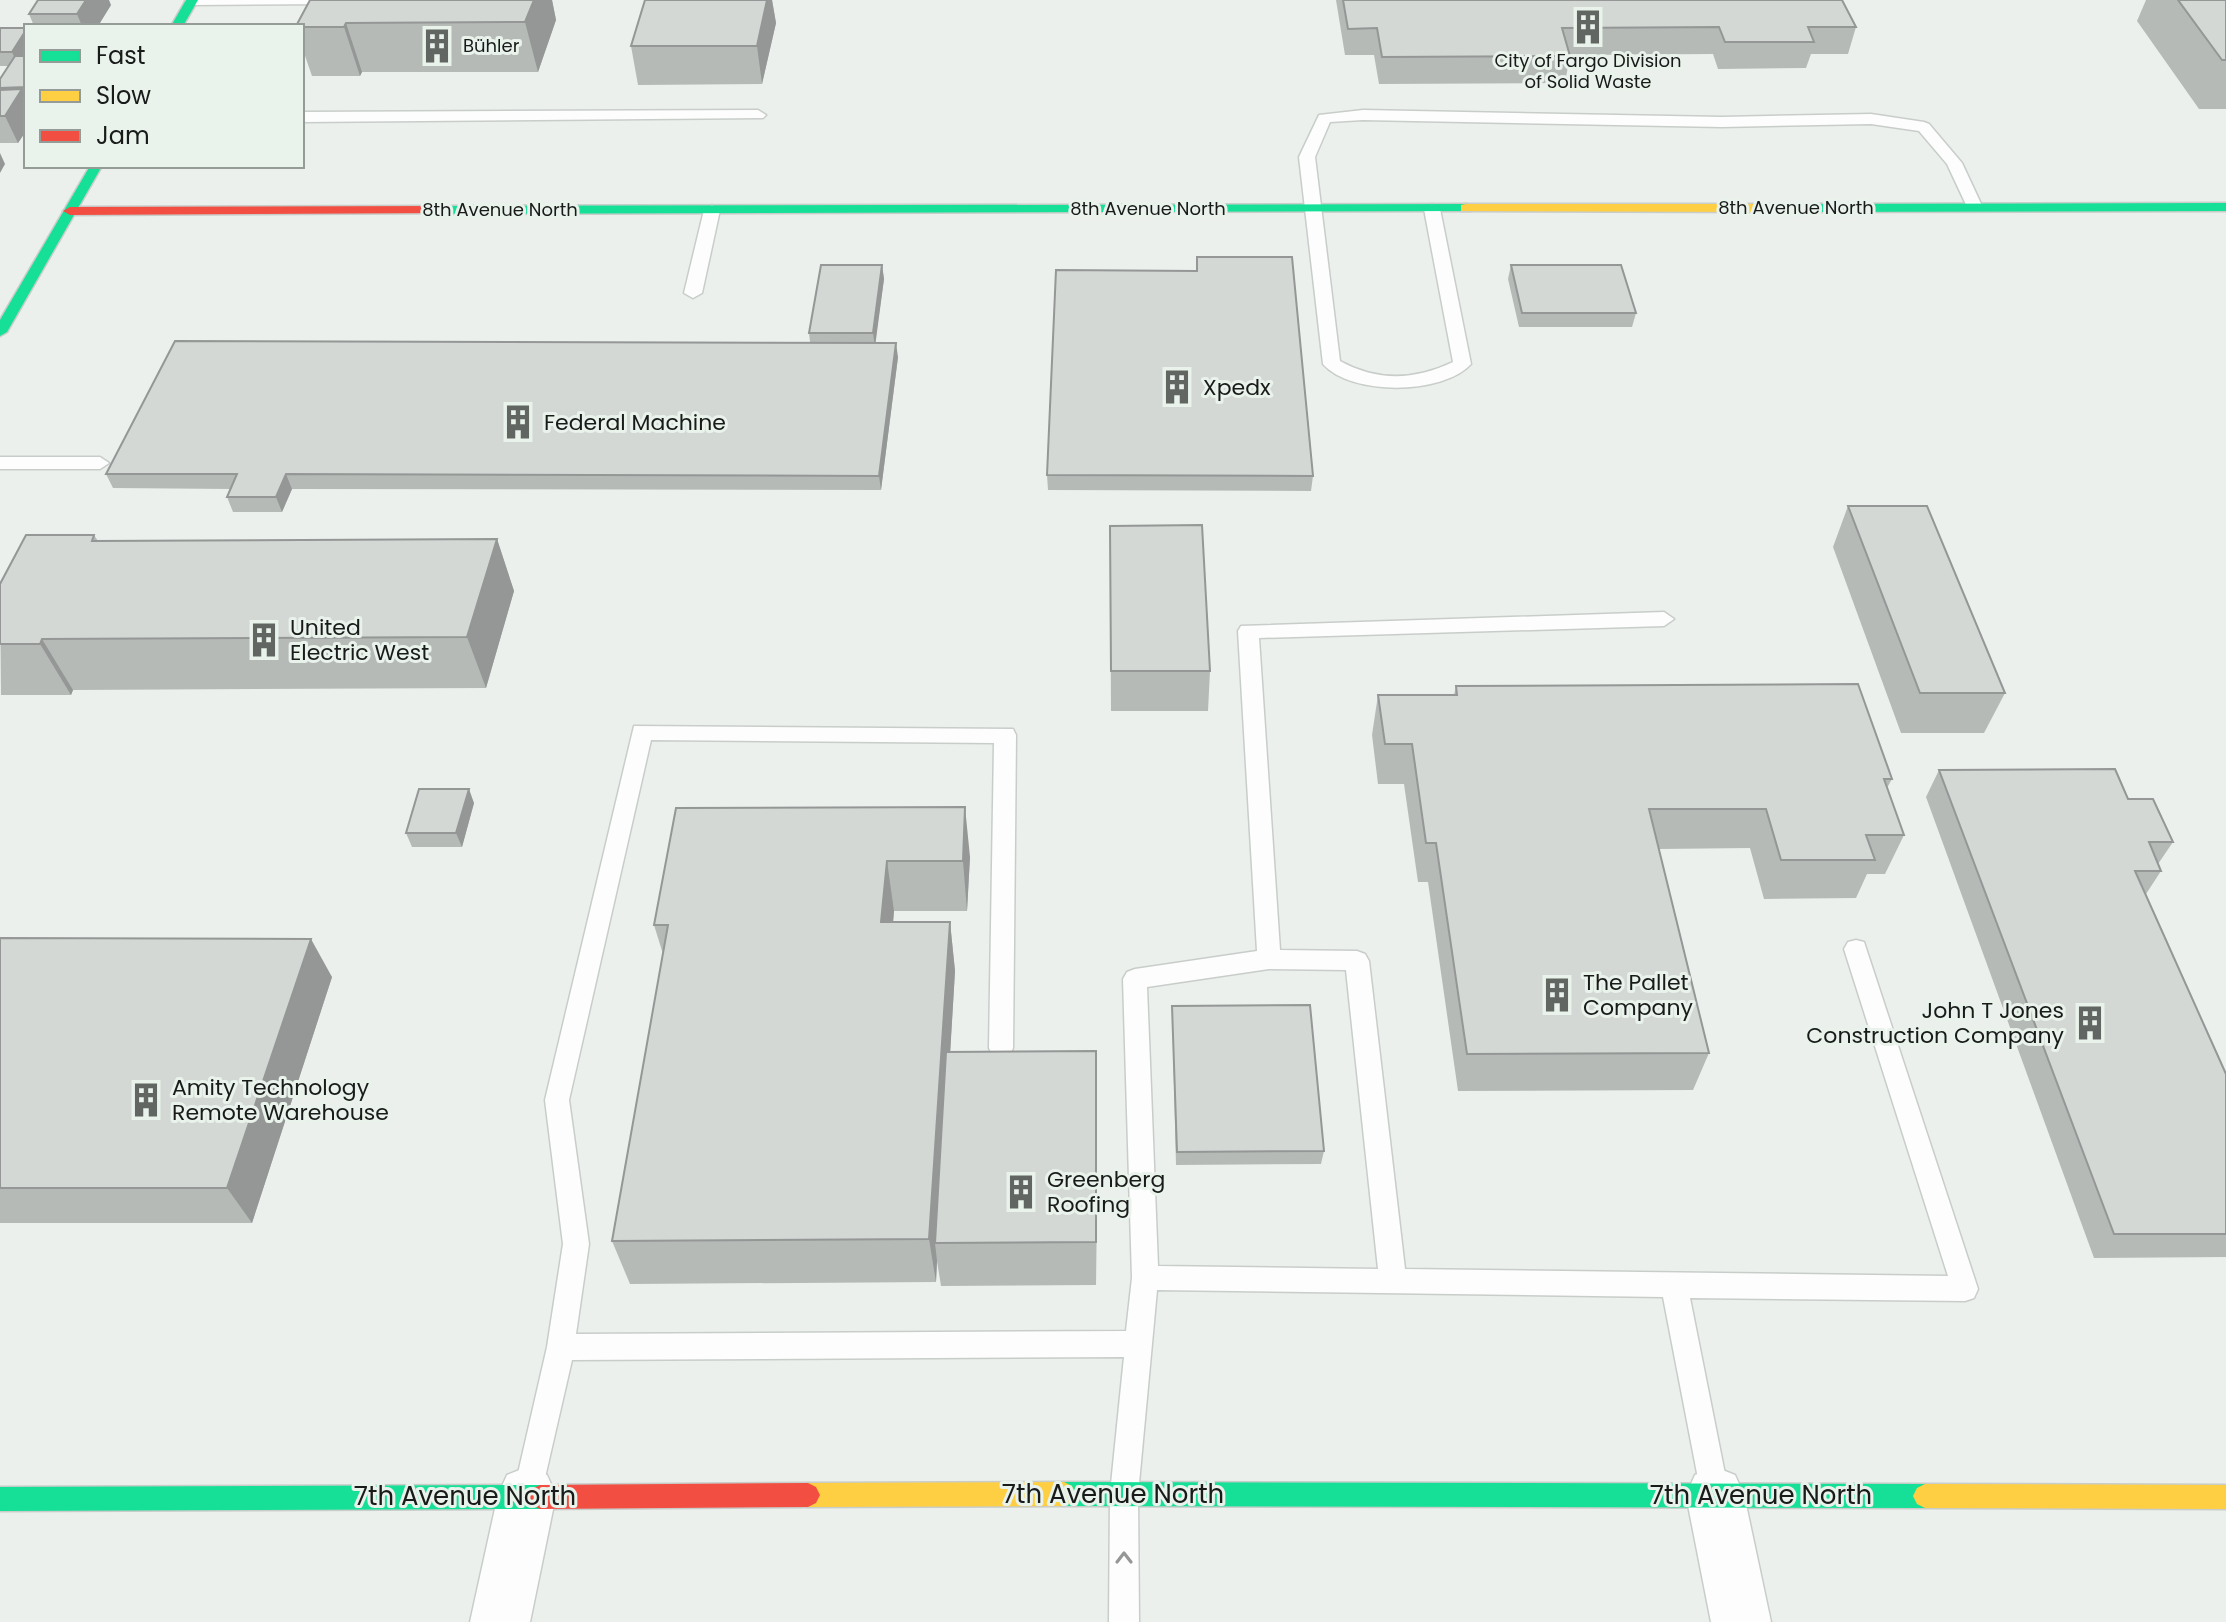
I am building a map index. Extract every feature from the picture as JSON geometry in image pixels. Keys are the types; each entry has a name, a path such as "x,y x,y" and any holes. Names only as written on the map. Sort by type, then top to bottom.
{"street":[{"path":"178,24 192,0"},
{"path":"0,332 95,168"},
{"name":"8th Avenue North","path":"70,211 2226,207"},
{"name":"7th Avenue North","path":"0,1499 1124,1494 2226,1497"},
{"path":"500,1622 527,1495"},
{"path":"1715,1495 1741,1622"}],"lane":[{"path":"192,0 327,0"},
{"path":"304,117 758,115"},
{"path":"1432,209 1462,364 1438,378 1395,384 1350,376 1332,364 1311,209 1307,157 1324,118 1363,115 1722,122 1871,119 1924,127 1954,163 1975,208"},
{"path":"693,293 712,210"},
{"path":"0,463 100,463"},
{"path":"1269,959 1248,631 1664,619"},
{"path":"527,1495 561,1347 576,1244 557,1100 642,732 1005,735 1001,1048"},
{"path":"1145,1278 1965,1289 1856,949"},
{"path":"1124,1622 1124,1494 1145,1278 1135,979 1269,959 1357,961 1393,1281"},
{"path":"1674,1285 1715,1495"},
{"path":"561,1347 1139,1344"}],"building":[{"path":"38,0 86,0 77,14 29,14"},
{"path":"310,0 534,0 525,22 346,23 344,27 304,27 304,24 297,24"},
{"path":"645,0 767,0 757,46 631,46"},
{"path":"1343,0 1842,0 1856,27 1808,27 1814,42 1725,42 1719,27 1562,28 1570,56 1382,57 1377,28 1348,29"},
{"path":"2178,0 2226,0 2226,60 2222,60"},
{"path":"0,28 24,28 12,52 0,52"},
{"path":"15,56 24,56 24,87 0,88 0,79"},
{"path":"22,89 5,116 0,116 0,90"},
{"name":"Xpedx","path":"1197,257 1292,257 1313,476 1047,475 1056,270 1197,271"},
{"path":"821,265 882,265 873,333 809,333"},
{"path":"1511,265 1621,265 1636,313 1522,313"},
{"name":"Federal Machine","path":"175,341 896,343 879,476 286,474 276,497 227,497 237,474 106,474"},
{"path":"1848,506 1927,506 2005,693 1920,693"},
{"path":"1202,525 1210,671 1111,671 1110,526"},
{"path":"26,535 94,535 92,541 497,539 467,637 42,639 40,644 0,644 0,584"},
{"name":"The Pallet Company","path":"1858,684 1892,779 1884,779 1904,835 1866,835 1875,860 1781,860 1766,809 1649,809 1709,1053 1467,1054 1436,843 1426,843 1412,744 1385,744 1378,695 1457,695 1456,686"},
{"name":"John T Jones Construction Company","path":"2115,769 2128,799 2153,799 2173,842 2149,842 2161,871 2135,871 2226,1074 2226,1234 2114,1234 1939,770"},
{"path":"419,789 469,789 456,833 406,833"},
{"path":"965,807 963,861 887,861 881,922 950,922 929,1239 612,1241 668,925 654,925 676,808"},
{"name":"Amity Technology Remote Warehouse","path":"0,938 311,939 227,1188 0,1188"},
{"path":"1310,1005 1324,1151 1177,1152 1172,1006"},
{"name":"Greenberg Roofing","path":"1096,1051 1096,1242 935,1243 946,1052"}],"traffic: fast":[{"path":"178,24 192,0"},
{"path":"0,332 95,168"},
{"path":"1773,208 2226,207"},
{"path":"441,210 1466,208"},
{"path":"1064,1494 1925,1496"},
{"path":"0,1499 540,1497"}],"traffic: slow":[{"path":"1466,208 1773,208"},
{"path":"808,1495 1064,1494"},
{"path":"1925,1496 2226,1497"}],"traffic: jam":[{"path":"70,211 441,210"},
{"path":"540,1497 808,1495"}],"place":[{"name":"City of Fargo Division of Solid Waste","path":"1588,27"},
{"name":"Bühler","path":"437,46"},
{"name":"Xpedx","path":"1177,387"},
{"name":"Federal Machine","path":"518,422"},
{"name":"United Electric West","path":"264,640"},
{"name":"The Pallet Company","path":"1557,995"},
{"name":"John T Jones Construction Company","path":"2090,1023"},
{"name":"Amity Technology Remote Warehouse","path":"146,1100"},
{"name":"Greenberg Roofing","path":"1021,1192"}]}
